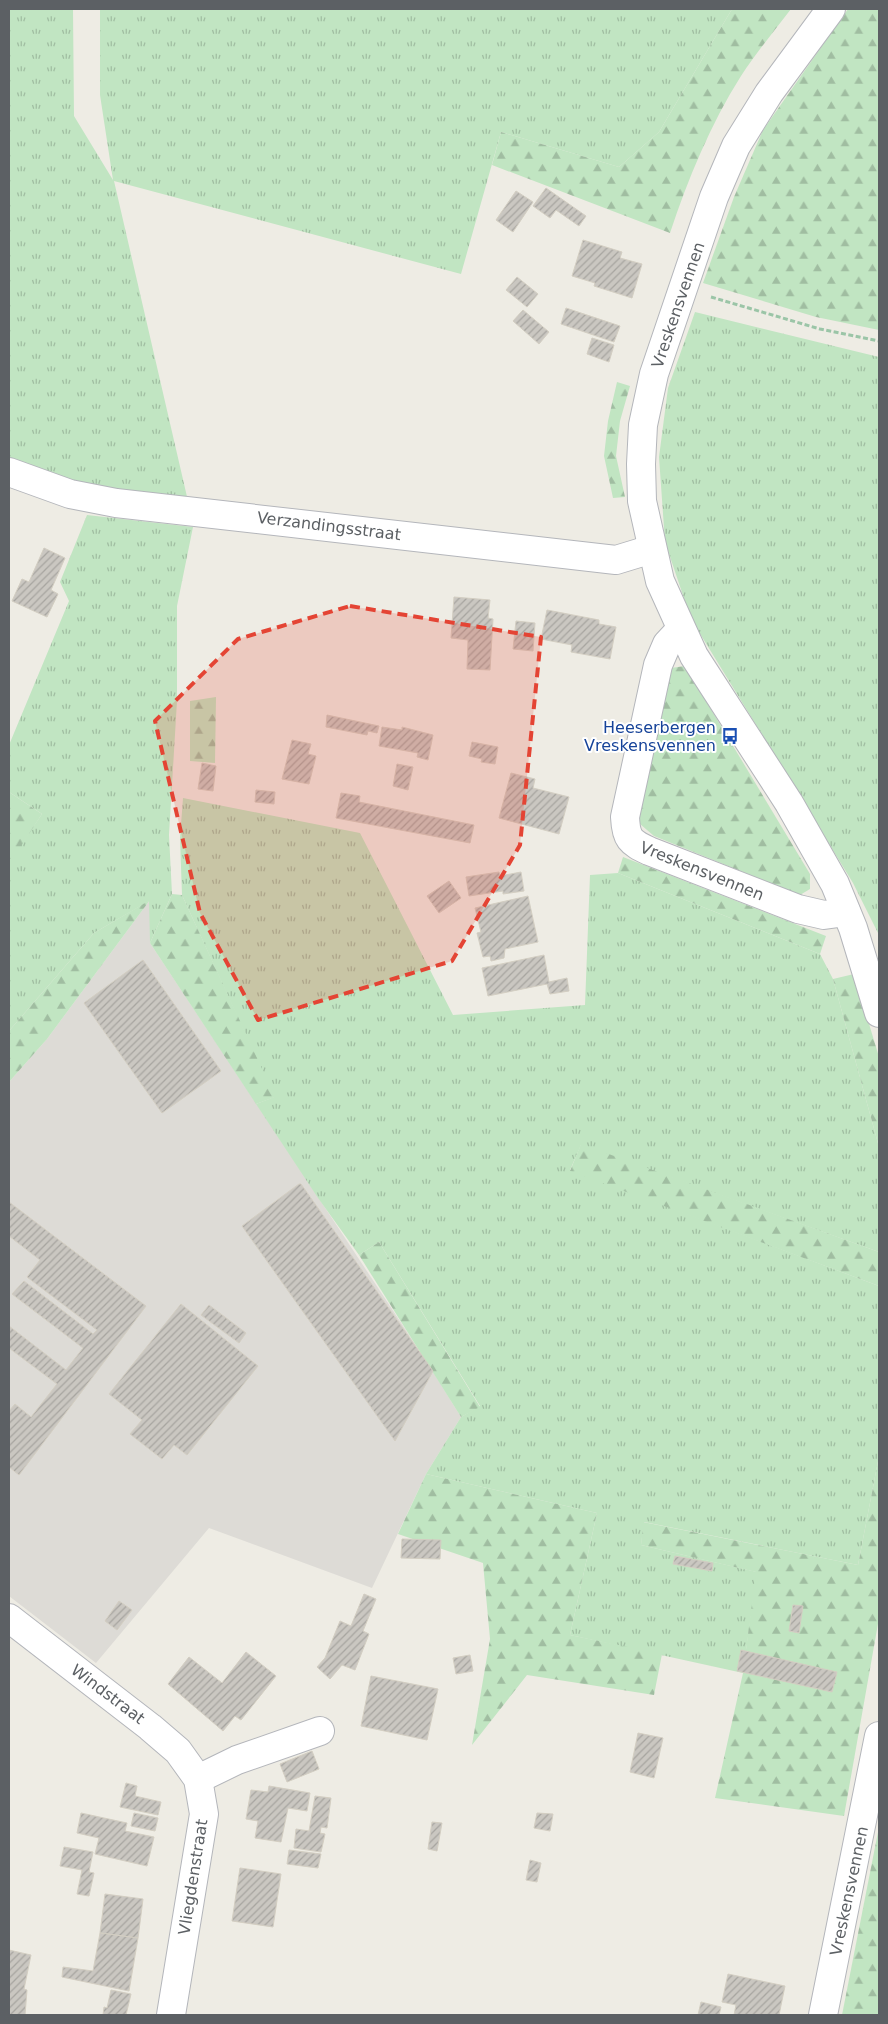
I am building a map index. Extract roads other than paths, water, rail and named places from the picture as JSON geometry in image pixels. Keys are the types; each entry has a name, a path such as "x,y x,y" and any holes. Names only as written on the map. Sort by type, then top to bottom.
{"street":[{"name":"Vreskensvennen","path":"831,9 769,93 736,146 714,197 654,374 643,425 642,501 660,580 681,629 694,656 789,803 835,884 879,1013"},
{"name":"Verzandingsstraat","path":"9,472 70,494 116,503 616,560 652,549"},
{"name":"Vreskensvennen","path":"681,629 667,644 658,666 625,818 625,833 633,843 649,851 798,909 824,916 846,912"},
{"name":"Windstraat","path":"9,1618 150,1727 178,1751 198,1779"},
{"path":"198,1779 238,1760 320,1732"},
{"name":"Vreskensvennen","path":"823,2015 879,1736"},
{"name":"Vliegdenstraat","path":"171,2015 204,1814 198,1779"}],"place":[{"name":"Heeserbergen Vreskensvennen","path":"730,736"}]}
